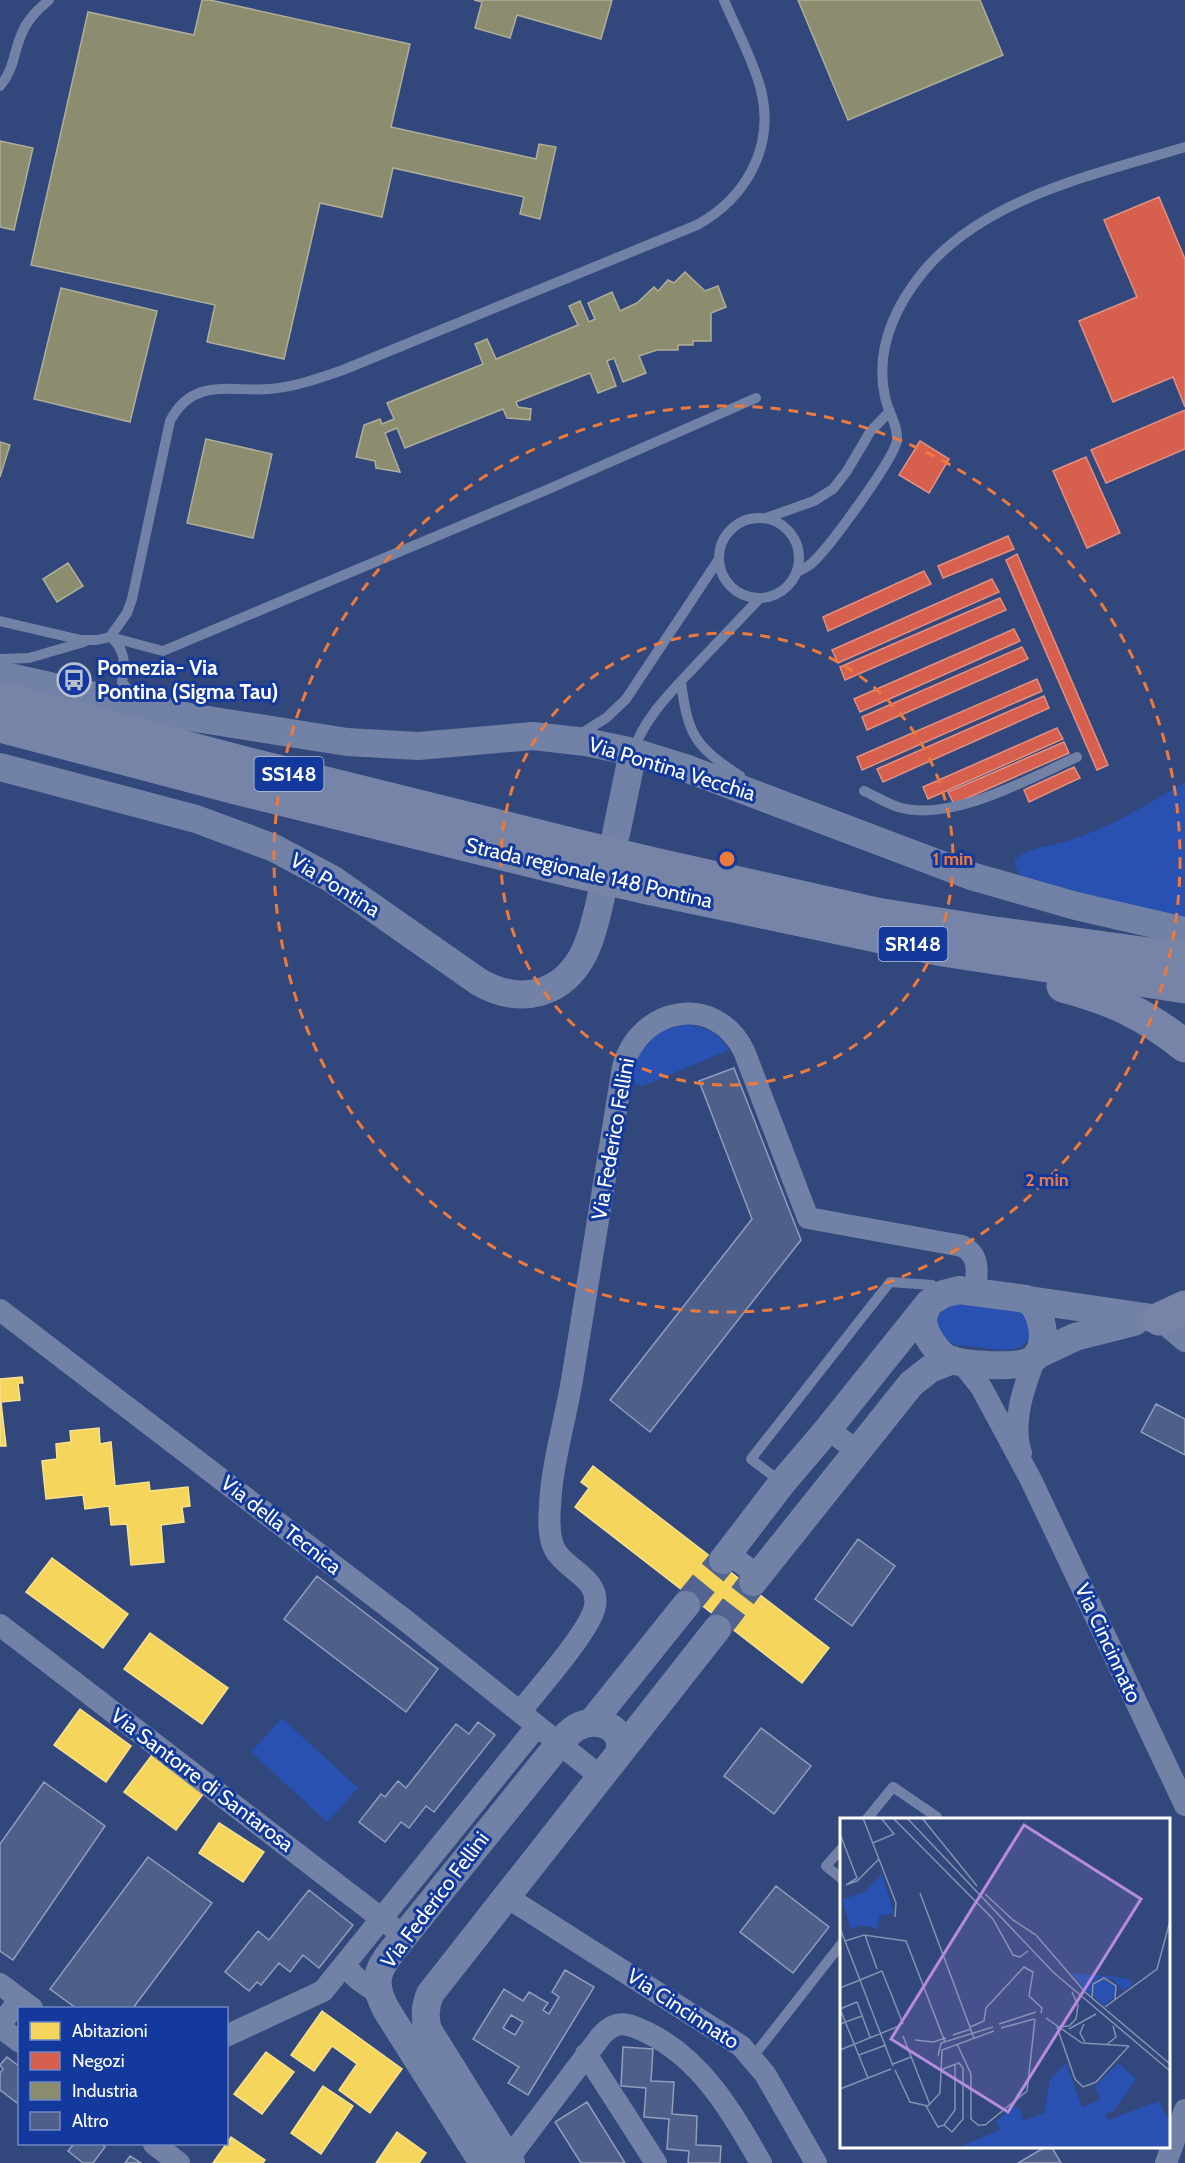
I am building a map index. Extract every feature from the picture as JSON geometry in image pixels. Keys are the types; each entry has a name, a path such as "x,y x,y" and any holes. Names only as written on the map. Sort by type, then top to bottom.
{"highway":[{"name":"SS148","path":"0,699 241,762 575,858"},
{"name":"Strada regionale 148 Pontina","path":"0,726 232,787 644,874 875,937 984,957 1185,987"},
{"name":"Strada regionale 148 Pontina","path":"644,874 988,932 1185,959"},
{"path":"875,937 1095,995 1148,1018 1185,1046"}],"street":[{"name":"Via Pontina Vecchia","path":"0,675 248,727 371,744 429,745 533,736 571,739 633,752 688,769 891,844 942,867 1076,906 1185,931"},
{"path":"616,834 633,752"},
{"name":"Via Pontina","path":"0,768 196,819 274,848 332,879 479,982 489,988 510,994 526,995 543,991 558,984 567,976 586,950 602,897"},
{"name":"Via Federico Fellini","path":"501,2162 412,2054 379,1996 377,1981 393,1927 528,1719 595,1607 595,1594 590,1583 561,1559 553,1546 549,1524 549,1505 622,1067 641,1032 661,1019 682,1013 697,1014 727,1029 744,1051 808,1218 957,1244 965,1248 976,1262 975,1291"},
{"path":"957,1361 930,1369 916,1379 755,1579 725,1557 782,1483 936,1299 959,1290 975,1291 1029,1300 1179,1315"},
{"path":"936,1299 923,1318 926,1331 942,1354 957,1361 1009,1365 1024,1363 1063,1341 1089,1332 1179,1315"},
{"path":"1029,1300 1036,1309 1043,1330 1042,1344 1036,1356"},
{"name":"Via della Tecnica","path":"0,1310 405,1620 601,1777"},
{"path":"1179,1315 1185,1341"},
{"name":"Via Cincinnato","path":"1031,1480 1018,1442 1017,1425 1023,1393 1036,1356"},
{"name":"Via Cincinnato","path":"957,1361 981,1387 1031,1480 1185,1805"},
{"path":"828,1429 857,1451"},
{"name":"Via Federico Fellini","path":"228,2035 323,1991 346,1963 393,1927 559,1744 577,1727 592,1722 686,1605"},
{"name":"Via Santorre di Santarosa","path":"0,1625 393,1927"},
{"path":"346,1963 347,1968 389,2008 400,2010 414,2006 430,1995 717,1629"},
{"path":"592,1722 603,1723 613,1728 620,1741 619,1752"},
{"name":"Via Cincinnato","path":"507,1897 741,2046 753,2058 769,2081 816,2163"},
{"path":"0,1984 26,2004"},
{"path":"430,1995 425,2014 428,2030 501,2162 604,2031 618,2023 628,2024 659,2038 688,2061 731,2112 761,2163"},
{"path":"18,2011 0,2026 18,2040"},
{"path":"586,2054 656,2163"},
{"path":"1166,2163 1185,2110"},
{"path":"155,2145 179,2163"}],"lane":[{"path":"0,86 13,65 24,28 34,14 49,0"},
{"path":"110,637 127,613 132,599 170,421 179,407 191,397 214,388 269,389 282,387 343,370 697,225 714,216 730,202 745,184 753,169 764,130 764,111 755,73 724,0"},
{"path":"797,572 811,564 830,544 891,456 897,434 895,423 888,413 882,383 882,356 891,323 909,291 924,271 943,252 985,221 1035,196 1067,183 1185,147"},
{"path":"0,659 29,658 90,640 110,637 163,651 551,488 756,398"},
{"path":"571,739 606,718 626,699 719,559 723,542 733,527 749,519 766,518 814,501 833,489 847,471 870,432 888,413"},
{"path":"719,559 725,579 732,587 750,597 760,598 779,593 797,572 800,561 799,549 795,538 787,528 766,518"},
{"path":"633,752 646,723 760,598"},
{"path":"0,621 73,639 90,640"},
{"path":"110,637 123,652 122,682 141,706"},
{"path":"681,682 689,726 702,748 714,759 783,804"},
{"path":"864,790 890,804 906,809 952,808 974,802 1077,758"},
{"path":"782,1483 751,1458 890,1282 932,1285 936,1299"},
{"path":"868,1818 893,1787 937,1818"},
{"path":"840,1850 826,1866 840,1877"},
{"path":"753,2058 840,1946"}],"shaded area":[{"path":"1185,782 1185,920 1131,908 1021,876 1015,867 1015,860 1025,853 1098,830"},
{"path":"687,1024 711,1032 721,1039 729,1050 642,1086 636,1085 634,1068 645,1046 664,1030"},
{"path":"956,1304 1026,1310 1030,1338 1020,1348 1003,1350 956,1345 941,1338 936,1318 946,1308"},
{"path":"282,1718 358,1788 327,1822 251,1752"}],"building: Abitazioni":[{"path":"22,1377 23,1383 18,1383 20,1400 1,1402 6,1446 0,1446 0,1379"},
{"path":"99,1428 100,1444 111,1442 115,1486 149,1482 150,1491 188,1487 190,1506 182,1507 184,1522 161,1525 164,1562 131,1565 127,1524 111,1525 109,1506 85,1509 83,1495 46,1499 42,1461 57,1459 56,1444 71,1442 70,1431"},
{"path":"593,1466 829,1648 802,1683 575,1507 589,1488 581,1482"},
{"path":"52,1558 128,1614 103,1648 26,1592"},
{"path":"150,1633 228,1688 202,1724 124,1669"},
{"path":"80,1709 131,1746 106,1782 54,1745"},
{"path":"152,1755 204,1793 176,1830 124,1792"},
{"path":"219,1823 264,1852 243,1882 199,1853"},
{"path":"322,2011 402,2069 370,2113 339,2090 357,2064 332,2046 314,2071 291,2055"},
{"path":"266,2052 294,2072 262,2114 234,2094"},
{"path":"323,2086 353,2106 321,2154 291,2133"},
{"path":"397,2132 426,2153 419,2163 376,2163"},
{"path":"231,2137 265,2160 263,2163 213,2163 225,2145 228,2145"}],"building: Negozi":[{"path":"1159,197 1185,259 1185,407 1173,377 1113,402 1079,321 1137,297 1104,220"},
{"path":"1185,410 1185,449 1106,483 1091,450"},
{"path":"920,441 949,459 929,493 899,475"},
{"path":"1086,457 1120,533 1087,548 1053,471"},
{"path":"1008,536 1014,549 943,578 938,566"},
{"path":"1017,554 1108,765 1097,770 1006,560"},
{"path":"924,571 931,584 828,631 823,617"},
{"path":"992,579 999,592 838,663 832,650"},
{"path":"1000,598 1006,610 845,680 840,667"},
{"path":"1014,629 1020,641 860,712 854,699"},
{"path":"1022,647 1028,659 867,730 862,717"},
{"path":"1037,679 1042,691 862,770 857,757"},
{"path":"1044,696 1049,708 883,782 877,769"},
{"path":"1057,728 1063,739 928,799 923,787"},
{"path":"1064,742 1069,753 954,804 948,792"},
{"path":"1074,767 1080,778 1029,802 1024,790"}],"building: Industria":[{"path":"202,0 410,44 391,127 536,159 539,144 556,147 540,219 520,214 524,197 393,168 382,217 320,203 284,359 207,342 215,305 31,265 88,12 194,35"},
{"path":"474,0 612,0 601,39 517,15 510,38 475,28 482,2"},
{"path":"798,0 980,0 1003,55 848,120"},
{"path":"0,141 33,148 14,230 0,227"},
{"path":"685,272 705,291 718,286 726,307 711,313 711,341 693,341 693,345 678,345 678,350 657,350 639,356 646,373 623,382 614,358 607,361 616,386 598,393 590,373 516,402 518,407 531,409 530,420 507,418 503,409 405,448 397,428 385,433 400,472 376,468 375,461 356,457 364,425 380,419 382,424 394,419 387,403 483,364 475,344 487,339 496,359 578,325 569,306 580,301 589,322 595,319 588,303 612,292 620,311 637,303 654,287 658,291 668,280 674,283"},
{"path":"61,288 157,311 130,422 34,399"},
{"path":"206,439 272,454 253,538 187,523"},
{"path":"0,442 10,445 0,477"},
{"path":"68,563 83,586 57,602 43,579"}],"building: Altro":[{"path":"734,1068 801,1240 650,1432 610,1400 752,1219 699,1081"},
{"path":"1156,1404 1185,1419 1185,1455 1141,1432"},
{"path":"858,1539 895,1566 852,1626 815,1599"},
{"path":"317,1576 438,1669 406,1712 284,1619"},
{"path":"478,1722 495,1735 434,1812 426,1806 409,1828 401,1822 385,1842 359,1822 381,1794 385,1797 398,1781 406,1788 456,1724 469,1734"},
{"path":"761,1728 811,1766 774,1814 724,1776"},
{"path":"44,1782 105,1826 13,1960 0,1951 0,1844"},
{"path":"148,1857 212,1903 134,2007 75,2007 50,1989"},
{"path":"776,1886 829,1927 793,1973 740,1932"},
{"path":"309,1890 353,1925 319,1968 303,1955 290,1972 279,1963 261,1985 257,1982 249,1991 225,1972 258,1931 269,1940"},
{"path":"565,1970 594,1987 528,2095 508,2083 519,2067 473,2039 504,1989 523,2001 529,1992 548,2003 543,2010 549,2014 559,1997 552,1992","holes":["511,2015 523,2022 515,2035 503,2028"]},
{"path":"623,2047 653,2049 651,2081 674,2082 672,2114 697,2116 696,2145 721,2146 720,2163 688,2163 689,2151 667,2149 669,2119 644,2117 646,2088 621,2086"},
{"path":"7,2057 18,2065 18,2104 0,2090 0,2073 3,2069 0,2065"},
{"path":"587,2102 625,2163 581,2163 555,2122"},
{"path":"73,2145 102,2145 105,2147 93,2163 83,2163 68,2151"},
{"path":"1044,2148 1052,2148 1061,2163 1018,2163"},
{"path":"130,2156 141,2163 125,2163"}],"tunnel":[{"path":"686,1605 723,1560"},
{"path":"717,1629 753,1582"}],"place":[{"name":"Pomezia- Via Pontina (Sigma Tau)","path":"74,680"}]}
